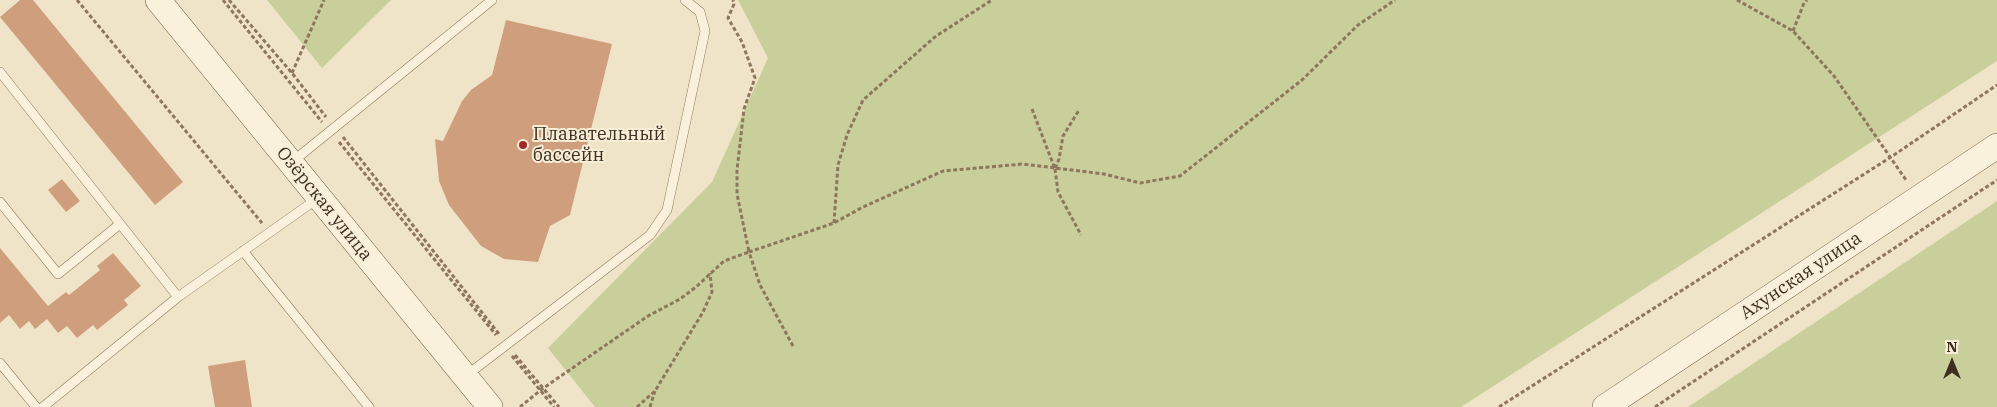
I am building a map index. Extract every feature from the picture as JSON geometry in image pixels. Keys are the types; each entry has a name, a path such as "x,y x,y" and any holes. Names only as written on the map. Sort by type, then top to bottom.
{"main road":[{"name":"Озёрская улица","path":"158,0 490,407"},
{"name":"Ахунская улица","path":"1605,407 1997,146"}],"lane":[{"path":"291,163 492,0"},
{"path":"465,377 650,235 667,210 706,31 700,12 684,0"},
{"path":"0,72 178,297"},
{"path":"43,407 178,297 319,198"},
{"path":"0,202 58,274 120,224"},
{"path":"243,251 369,407"},
{"path":"0,363 36,407"}],"path":[{"path":"78,0 269,232"},
{"path":"223,0 559,407"},
{"path":"229,0 292,73 332,130 554,407"},
{"path":"292,73 324,0"},
{"path":"733,0 734,4 728,18 742,42 754,78 744,109 737,170 737,194 749,252 760,285 793,346"},
{"path":"834,223 838,165 847,136 863,100 936,36 992,0"},
{"path":"520,407 542,388 648,316 680,299 724,261 834,223 863,207 943,171 1023,164 1104,174 1140,183 1180,176 1302,80 1358,25 1395,0"},
{"path":"1737,0 1793,31 1834,76 1918,198"},
{"path":"1793,31 1807,0"},
{"path":"1499,407 1891,157 1997,85"},
{"path":"1032,109 1055,169 1058,192 1081,235"},
{"path":"1055,169 1059,159 1063,136 1079,110"},
{"path":"1655,407 1997,180"},
{"path":"650,407 655,391 703,312 712,292 710,273"},
{"path":"637,407 655,391"}],"green space":[{"path":"267,0 391,0 322,68"},
{"path":"738,0 1997,0 1997,61 1461,407 595,407 548,348 712,182 768,58"},
{"path":"1997,201 1997,407 1688,407"}],"building":[{"path":"20,0 33,0 183,182 155,205 0,17"},
{"path":"506,20 612,44 570,215 550,226 538,262 504,259 481,246 449,205 439,181 435,139 443,141 462,101 471,90 492,75"},
{"path":"62,179 80,201 66,212 48,190"},
{"path":"0,248 48,306 66,292 69,295 100,270 97,266 113,253 141,286 124,300 128,305 97,330 93,325 77,338 67,326 58,333 47,319 35,329 29,321 20,329 9,315 0,323"},
{"path":"245,360 252,407 215,407 208,366"}],"place":[{"name":"Плавательный бассейн","path":"523,145"}]}
